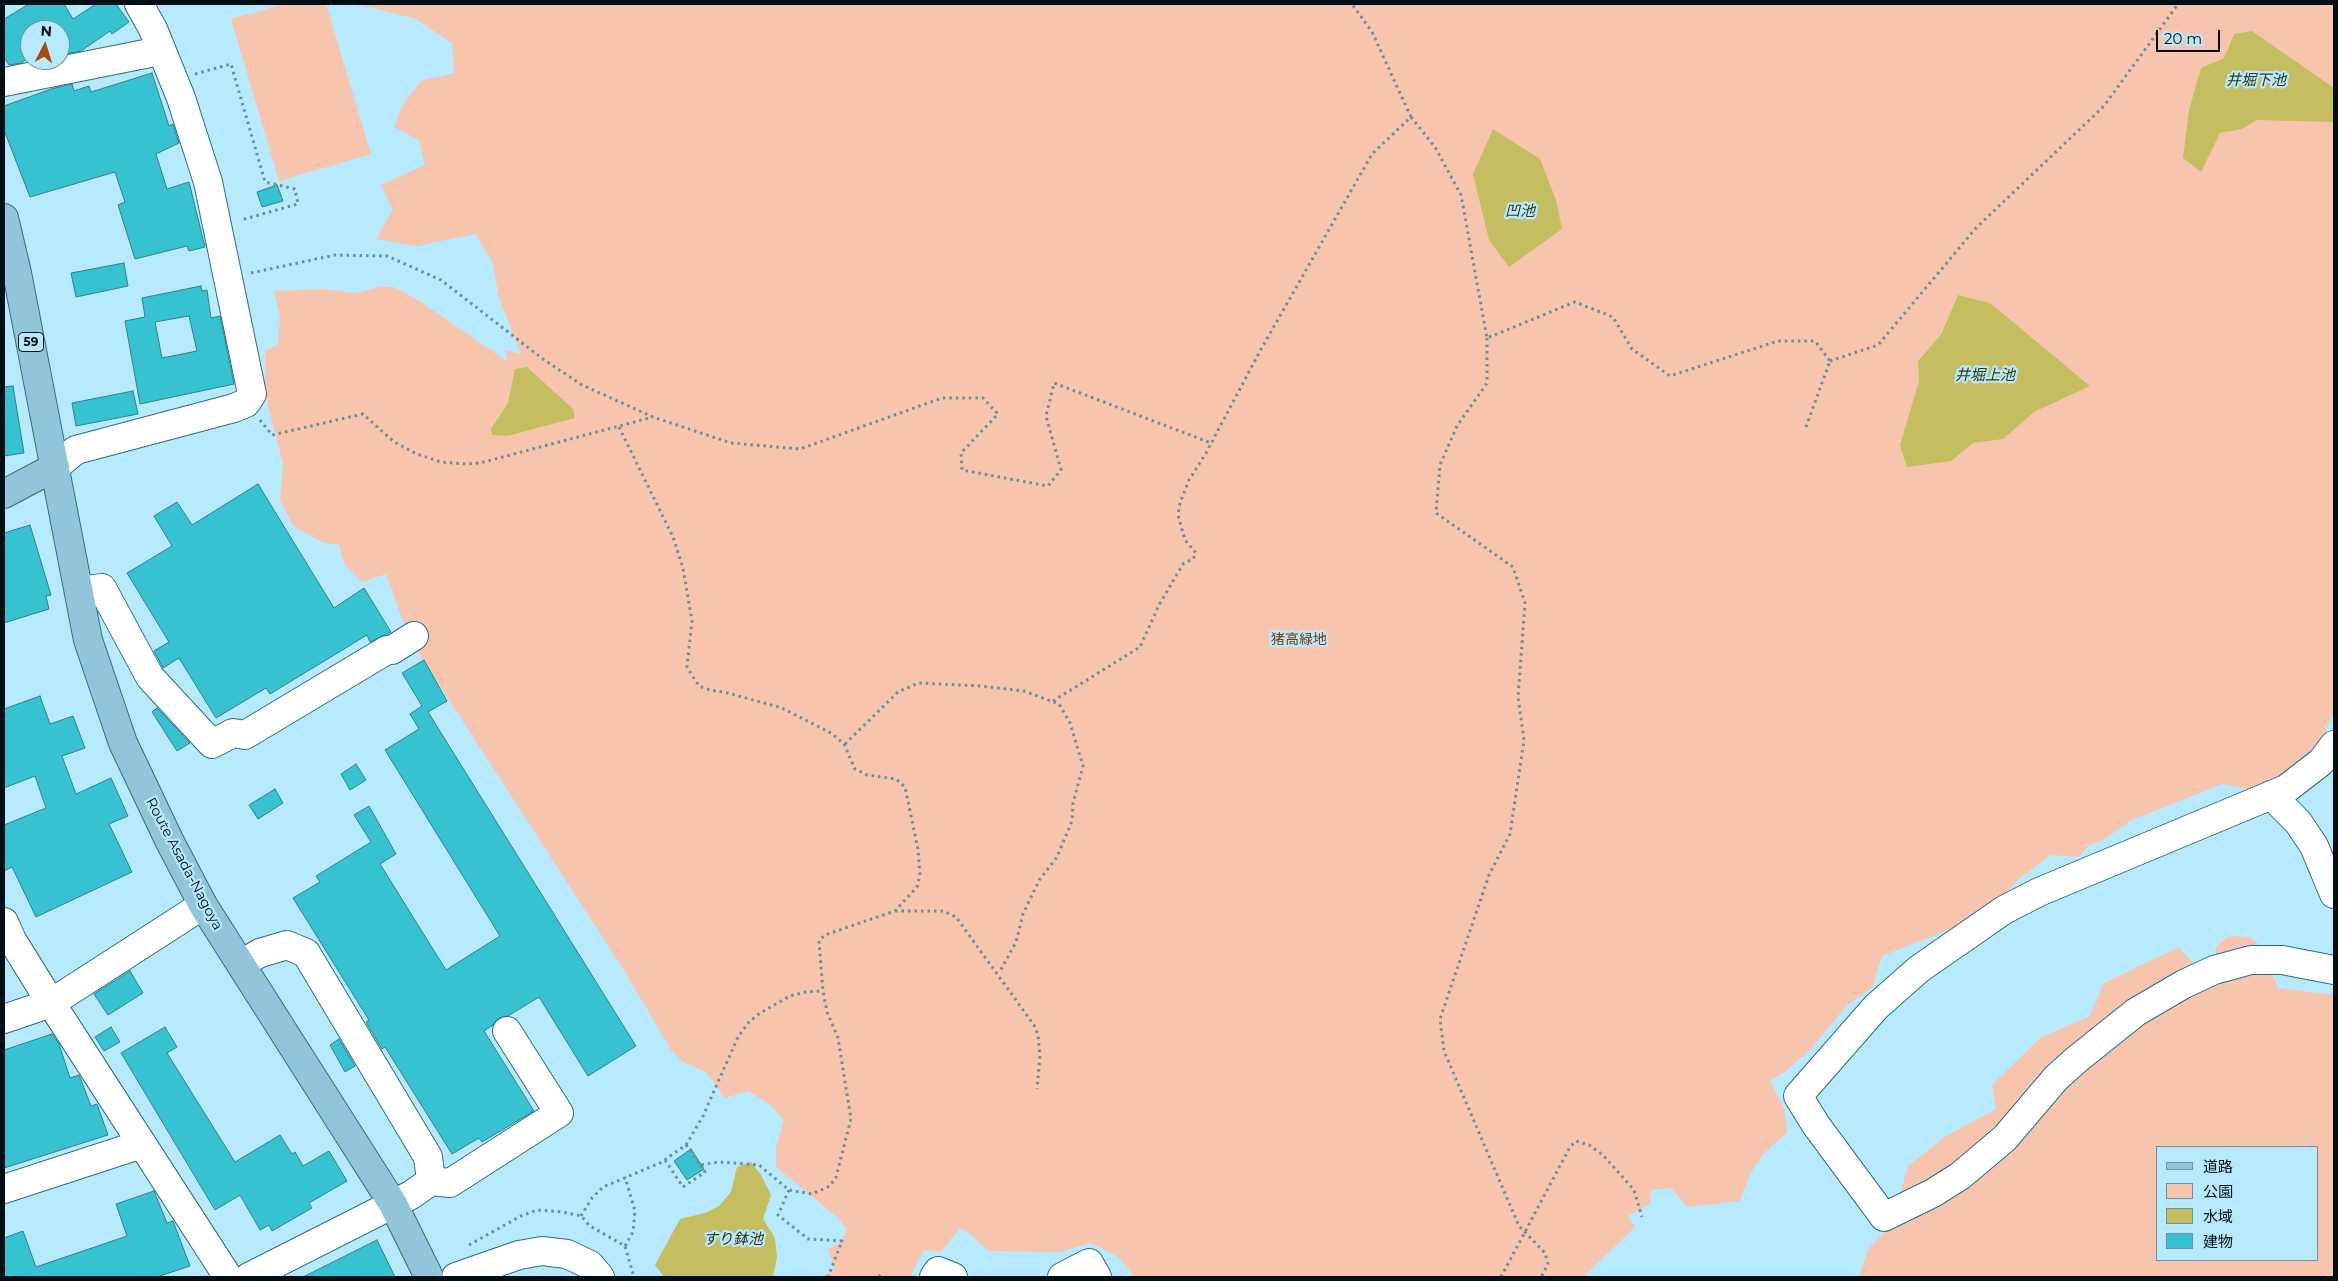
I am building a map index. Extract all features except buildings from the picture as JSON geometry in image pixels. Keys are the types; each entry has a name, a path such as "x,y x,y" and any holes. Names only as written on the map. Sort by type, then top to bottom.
{"main road":[{"name":"59","path":"4,218 55,467"},
{"path":"4,494 55,467"},
{"name":"Route Asada-Nagoya","path":"55,467 88,640 123,742 169,840 203,905 393,1204 429,1277"}],"street":[{"path":"55,467 76,450 234,408 246,402 252,394 226,279 208,182 181,98 160,51 153,29 139,4"},
{"path":"4,82 160,51"},
{"path":"79,591 102,588 150,677 212,744 233,734 245,735 387,650 392,650 414,636"},
{"path":"2334,745 2321,762 2286,789 2039,892 2004,910 1919,968 1876,1008 1798,1096 1816,1125 1884,1217 1933,1193 1960,1176 2005,1138 2056,1078 2076,1060 2136,1012 2184,984 2214,970 2250,960 2282,960 2334,970"},
{"path":"2271,795 2298,822 2314,846 2334,894"},
{"path":"4,1019 51,1003 203,905"},
{"path":"4,922 12,940 51,1003 228,1277"},
{"path":"241,964 260,953 287,945 306,953 428,1157 431,1181"},
{"path":"249,1277 393,1204 431,1181 450,1183 559,1113 507,1031"},
{"path":"4,1189 142,1144"},
{"path":"456,1277 519,1255 542,1251 567,1254 590,1266 600,1277"},
{"path":"1062,1277 1089,1263 1097,1277"},
{"path":"934,1277 938,1271 953,1277"}],"path":[{"path":"1352,4 1372,32 1411,117 1436,147 1461,195 1487,338 1487,383 1457,426 1440,465 1436,513 1514,567 1525,603 1518,697 1524,740 1510,834 1488,875 1440,1019 1444,1051 1519,1226 1545,1253 1548,1264 1541,1277"},
{"path":"1830,361 1878,344 1976,228 2104,106 2178,4"},
{"path":"173,80 231,64 265,182 295,189 298,204 217,227"},
{"path":"1052,701 1140,647 1159,605 1177,574 1184,563 1193,559 1196,553 1185,540 1178,515 1180,503 1189,480 1372,154 1411,117"},
{"path":"226,279 336,255 387,256 441,280 542,359 582,385 653,417 732,442 800,449 942,398 983,398 998,414 961,453 962,470 1048,486 1062,470 1046,416 1054,382 1211,443"},
{"path":"1487,338 1575,302 1613,318 1632,349 1670,376 1778,341 1816,342 1830,361"},
{"path":"1806,427 1830,361"},
{"path":"246,402 272,435 363,414 394,442 417,454 441,462 466,464 480,463 653,417"},
{"path":"619,427 673,537 683,568 692,621 688,667 695,680 700,686 710,690 782,708 832,733 844,744 855,769 867,776 896,780 905,787 918,849 920,875 917,887 895,911"},
{"path":"844,744 898,692 918,682 972,685 1024,691 1059,704 1070,723 1083,766 1066,841 1057,857 1040,879 1024,914 1016,942 999,973"},
{"path":"700,1165 719,1162 759,1165 789,1190 812,1194 830,1186 836,1177 850,1119 838,1038 822,992 819,941 825,935 838,929 895,911 943,911 956,917 999,973 1034,1024 1038,1035 1040,1056 1037,1089"},
{"path":"581,1216 592,1198 603,1187 665,1160 686,1145 703,1116 738,1037 749,1022 760,1012 790,996 806,992 822,992"},
{"path":"1501,1277 1570,1146 1576,1141 1589,1145 1604,1155 1634,1190 1642,1217"},
{"path":"665,1160 682,1187 705,1172 686,1145"},
{"path":"625,1178 635,1211 632,1232 625,1246"},
{"path":"789,1190 778,1215 808,1239 842,1241 828,1277"},
{"path":"879,1277 883,1272"}],"green space":[{"path":"284,4 326,4 371,154 279,181 231,19"},
{"name":"猪高緑地","path":"357,4 2334,4 2334,710 2321,741 2282,778 2258,791 2222,784 2130,821 2105,839 2088,846 2079,857 2051,855 2020,878 2000,900 1961,925 1882,956 1872,988 1847,1005 1810,1050 1786,1071 1770,1081 1785,1110 1787,1133 1764,1153 1750,1174 1740,1201 1687,1207 1671,1188 1651,1190 1650,1204 1628,1216 1635,1227 1583,1277 1135,1277 1118,1257 1091,1243 1060,1252 989,1251 960,1228 941,1252 924,1250 910,1277 821,1277 835,1269 828,1249 841,1242 847,1229 837,1217 776,1167 776,1147 784,1120 769,1104 748,1091 725,1098 706,1072 683,1062 671,1050 625,972 409,638 386,574 362,582 344,564 339,545 322,542 293,526 280,500 283,464 265,394 265,351 278,344 280,317 274,291 322,289 357,293 380,287 394,287 421,302 508,362 505,350 521,354 499,298 493,264 476,234 416,246 376,239 393,210 381,185 425,165 419,140 394,127 402,106 421,81 454,73 452,43 416,19"},
{"path":"2229,936 2250,937 2261,946 2278,988 2334,995 2334,1277 1859,1277 1868,1249 1891,1226 1908,1166 1946,1136 1996,1109 1992,1085 2041,1037 2089,1017 2104,983 2179,947 2203,975 2221,970 2215,948"}],"water":[{"name":"井堀下池","path":"2252,31 2334,88 2334,122 2257,120 2242,129 2220,133 2201,172 2183,158 2189,110 2201,68 2224,58 2234,34"},
{"name":"凹池","path":"1493,129 1540,159 1556,200 1562,229 1509,267 1489,240 1473,174"},
{"name":"井堀上池","path":"1958,295 1990,303 2090,386 2034,412 2003,439 1973,443 1951,461 1907,467 1900,445 1919,381 1918,361 1941,335"},
{"path":"527,367 573,409 575,418 507,436 492,435 491,429 508,403 515,369"},
{"name":"すり鉢池","path":"751,1162 761,1175 771,1195 763,1219 775,1238 777,1257 773,1277 664,1277 655,1265 680,1219 705,1213 719,1206 731,1192 737,1167"}]}
